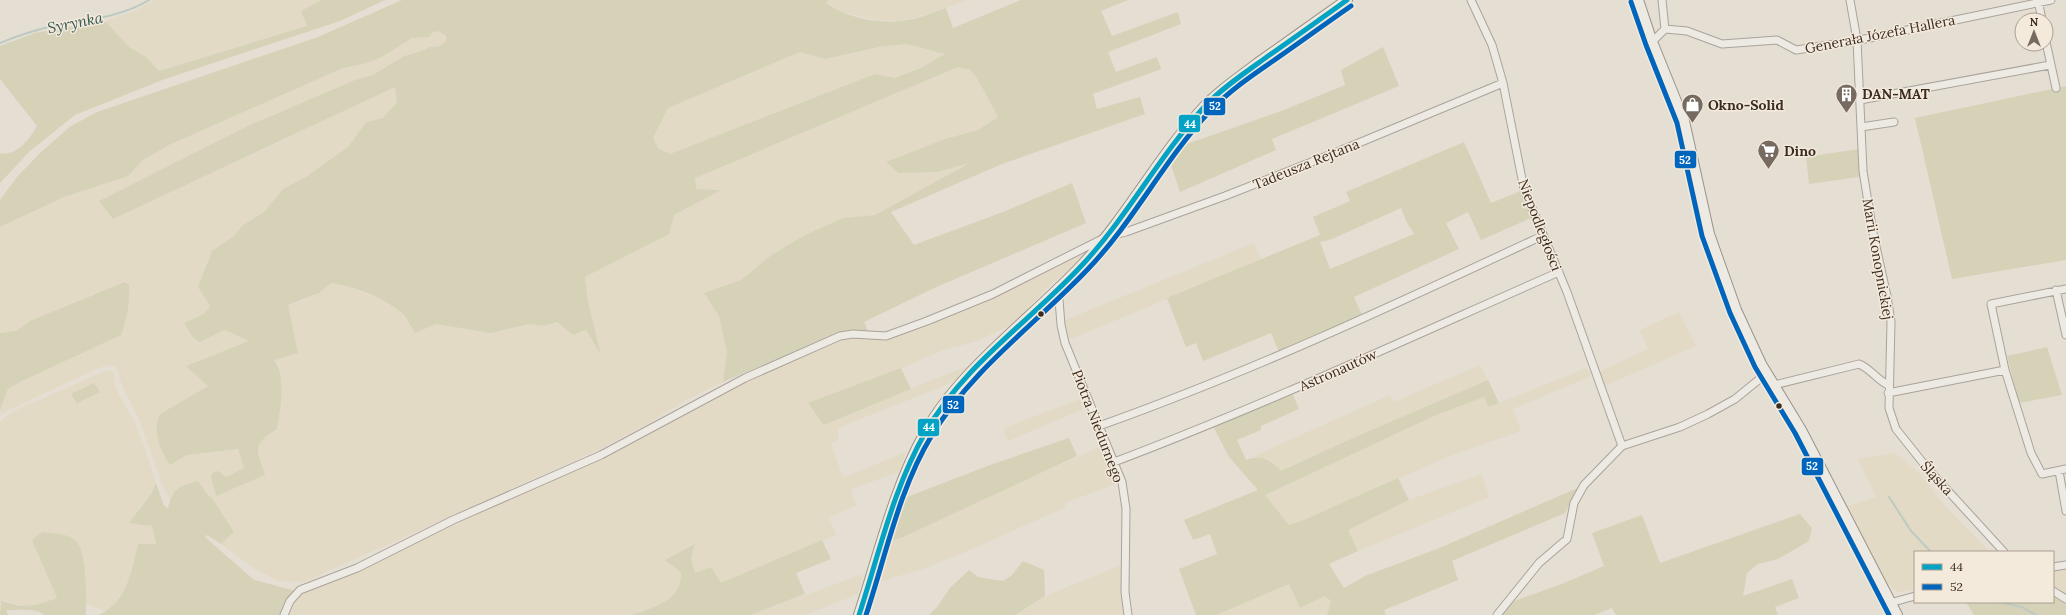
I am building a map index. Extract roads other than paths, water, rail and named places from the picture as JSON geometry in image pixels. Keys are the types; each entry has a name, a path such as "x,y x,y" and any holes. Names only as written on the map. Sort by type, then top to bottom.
{"street":[{"path":"859,615 891,516 911,462 925,432 956,390 1058,287 1084,263 1106,237 1184,131 1206,105 1225,87 1347,0"},
{"name":"Niepodległości","path":"1472,0 1492,45 1503,83 1524,189 1542,236 1559,272 1622,446"},
{"path":"1638,0 1652,42 1684,121 1709,234 1736,310 1767,373 1817,460 1836,501 1897,615"},
{"path":"1652,42 1665,29 1662,0"},
{"name":"Marii Konopnickiej","path":"1850,0 1857,40 1863,171 1873,233 1887,296 1890,322 1888,393"},
{"name":"Generała Józefa Hallera","path":"1665,29 1686,31 1722,44 1777,40 1794,50 1857,40 2038,1 2051,0"},
{"path":"2038,1 2040,12"},
{"path":"2048,52 2056,88"},
{"path":"1860,100 2050,65"},
{"name":"Tadeusza Rejtana","path":"284,615 290,602 300,590 356,568 453,520 601,455 745,378 840,336 853,334 886,336 927,321 993,294 1106,237 1171,216 1337,152 1503,83"},
{"path":"1861,127 1894,122"},
{"path":"1099,426 1161,404 1320,338 1542,236"},
{"name":"Astronautów","path":"1114,462 1193,432 1291,391 1559,272"},
{"name":"Piotra Niedurnego","path":"1058,287 1061,325 1066,343 1122,482 1126,509 1125,592 1128,615"},
{"path":"2066,289 1992,304 2006,370 2031,453 2042,474 2063,470 2066,511"},
{"path":"2056,290 2066,335"},
{"path":"1774,385 1859,364 1868,368 1877,380 1888,385"},
{"path":"1888,393 2006,370"},
{"path":"1497,615 1539,563 1567,539 1574,503 1584,485 1622,446 1680,427 1708,414 1735,399 1767,373"},
{"name":"Śląska","path":"1888,393 1889,408 1896,429 1928,469 2003,551"},
{"path":"2054,567 2066,565"},
{"path":"2054,592 2066,599"},
{"path":"1890,603 1914,596"}],"waterway":[{"name":"Syrynka","path":"0,43 26,33 126,11 149,0"},
{"path":"1889,497 1911,531 1930,551"},
{"path":"2004,603 2022,607 2036,615"}],"place":[{"name":"DAN-MAT","path":"1847,114"},
{"name":"Okno-Solid","path":"1692,124"},
{"name":"Dino","path":"1768,170"}]}
